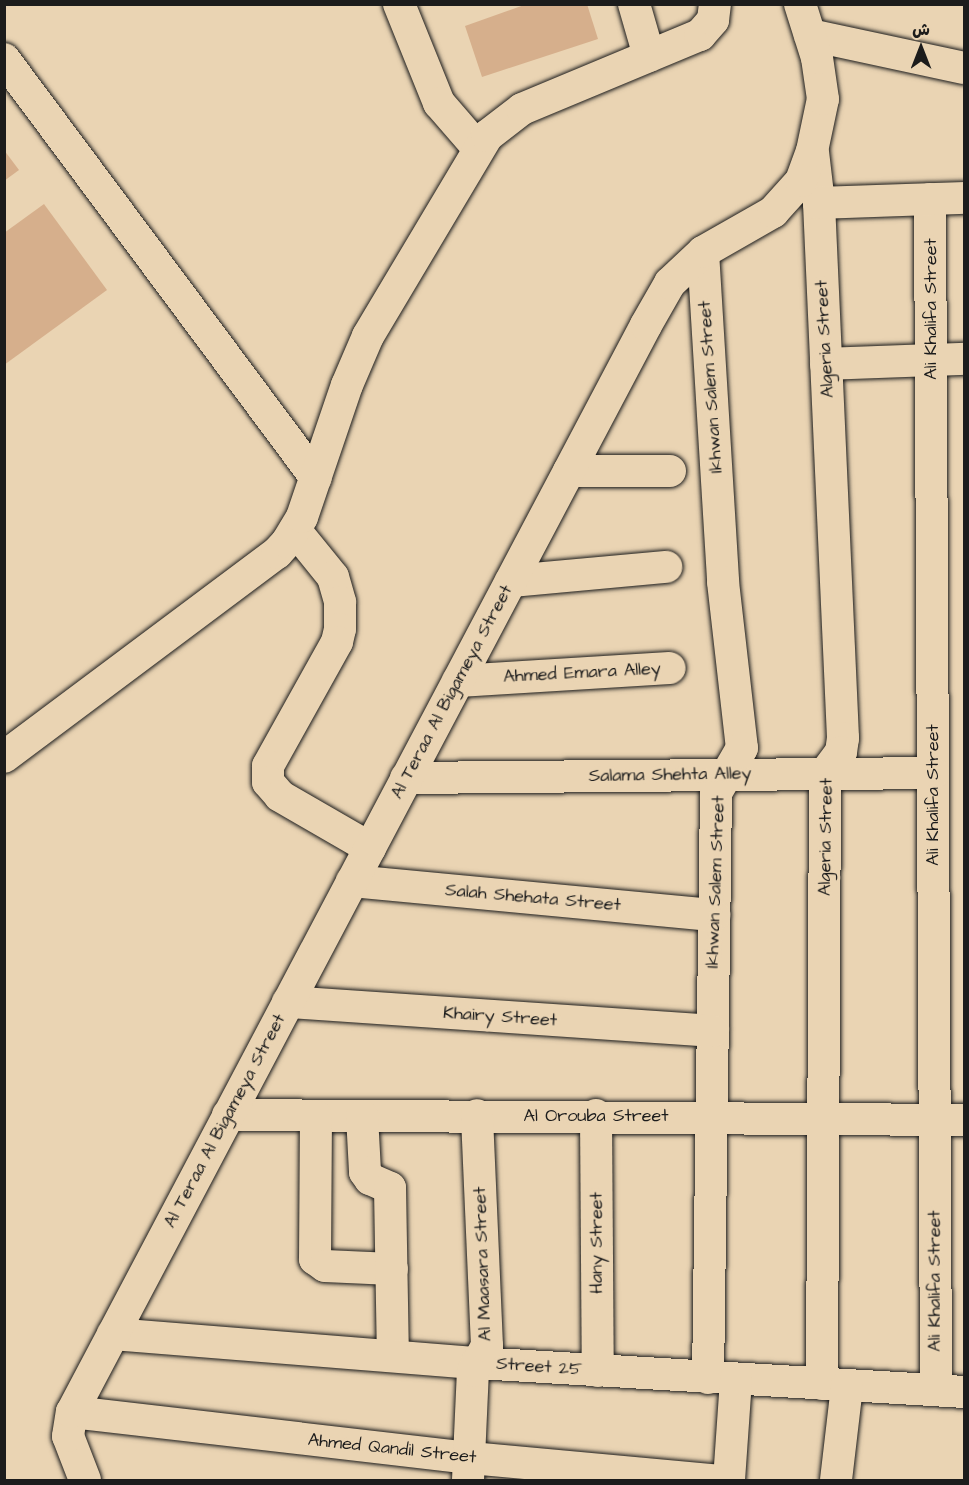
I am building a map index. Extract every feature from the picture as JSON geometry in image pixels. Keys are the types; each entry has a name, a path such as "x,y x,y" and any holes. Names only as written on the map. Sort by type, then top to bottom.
{"street":[{"path":"399,4 439,103 478,148"},
{"path":"634,4 650,56"},
{"name":"Al Teraa Al Bigameya Street","path":"72,1412 670,283 703,252 773,212 801,181 812,152 823,99 810,35 800,4"},
{"path":"4,757 277,553 295,530 316,478 346,385 368,336 478,148 497,126 522,109 700,35 721,7"},
{"path":"810,35 964,68"},
{"path":"4,59 316,478"},
{"name":"Algeria Street","path":"812,152 819,203 843,746 825,773 823,1118 835,1385 836,1480"},
{"path":"819,203 964,198"},
{"name":"Ali Khalifa Street","path":"930,199 933,773 950,1120 950,1391"},
{"name":"Ikhwan Salem Street","path":"703,252 723,582 742,748 716,793 711,1116 722,1378 729,1480"},
{"path":"826,364 964,359"},
{"path":"569,471 670,471"},
{"path":"295,530 333,577 339,602 339,629 337,642 268,766 268,782 280,796 370,848"},
{"path":"511,581 666,567"},
{"name":"Ahmed Emara Alley","path":"458,681 670,668"},
{"name":"Salama Shehta Alley","path":"406,778 933,773"},
{"name":"Salah Shehata Street","path":"352,881 714,915"},
{"name":"Khairy Street","path":"288,1002 712,1031"},
{"name":"Al Orouba Street","path":"228,1115 596,1115 950,1120"},
{"name":"Al Maasara Street","path":"469,1469 472,1379 477,1363 485,1352 487,1339 477,1115"},
{"name":"Hany Street","path":"596,1115 598,1371"},
{"path":"316,1116 315,1259 325,1266 392,1269"},
{"path":"362,1116 365,1172 370,1179 390,1188 393,1356"},
{"name":"Street 25","path":"113,1334 477,1363 950,1391"},
{"path":"72,1412 68,1436 86,1480"},
{"name":"Ahmed Qandil Street","path":"72,1412 469,1469 713,1480"}],"building":[{"path":"527,4 587,4 598,39 482,77 465,26"},
{"path":"4,150 19,170 4,181"},
{"path":"44,204 107,290 4,365 4,233"}]}
